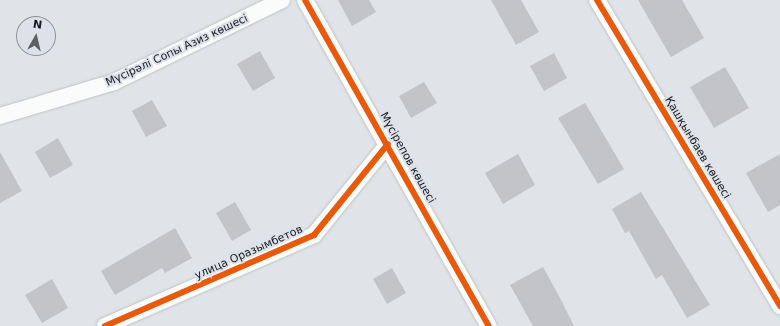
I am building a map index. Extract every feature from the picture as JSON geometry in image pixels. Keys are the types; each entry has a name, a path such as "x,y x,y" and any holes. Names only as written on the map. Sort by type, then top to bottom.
{"street":[{"name":"Мүсірәлі Сопы Азиз көшесі","path":"0,116 114,82 282,0"},
{"name":"Мүсірепов көшесі","path":"305,0 388,144 489,326"},
{"name":"Қашқынбаев көшесі","path":"598,0 780,306"},
{"name":"улица Оразымбетов","path":"106,326 314,235 388,144"}],"building":[{"path":"338,0 369,0 376,12 352,26"},
{"path":"491,0 521,0 539,32 516,45"},
{"path":"638,0 682,0 704,38 671,57"},
{"path":"260,51 275,78 253,91 237,64"},
{"path":"554,53 567,78 544,91 530,66"},
{"path":"725,67 749,108 714,128 690,87"},
{"path":"424,82 437,103 411,118 399,96"},
{"path":"152,100 167,126 146,137 132,111"},
{"path":"585,103 624,169 598,184 558,118"},
{"path":"58,138 73,165 50,178 35,152"},
{"path":"0,152 22,191 0,203"},
{"path":"518,154 535,185 503,204 485,173"},
{"path":"780,154 780,205 768,212 746,173"},
{"path":"641,192 710,305 687,318 662,275 656,279 629,231 625,233 612,209"},
{"path":"235,202 251,230 232,241 216,213"},
{"path":"175,228 192,258 165,273 162,268 115,295 101,271"},
{"path":"543,267 574,326 533,326 510,285"},
{"path":"392,268 406,293 387,304 373,279"},
{"path":"52,279 68,308 42,323 25,295"}],"cycle path":[{"path":"305,0 489,326"},
{"path":"597,0 780,306"},
{"path":"105,326 314,235 388,144"}]}
